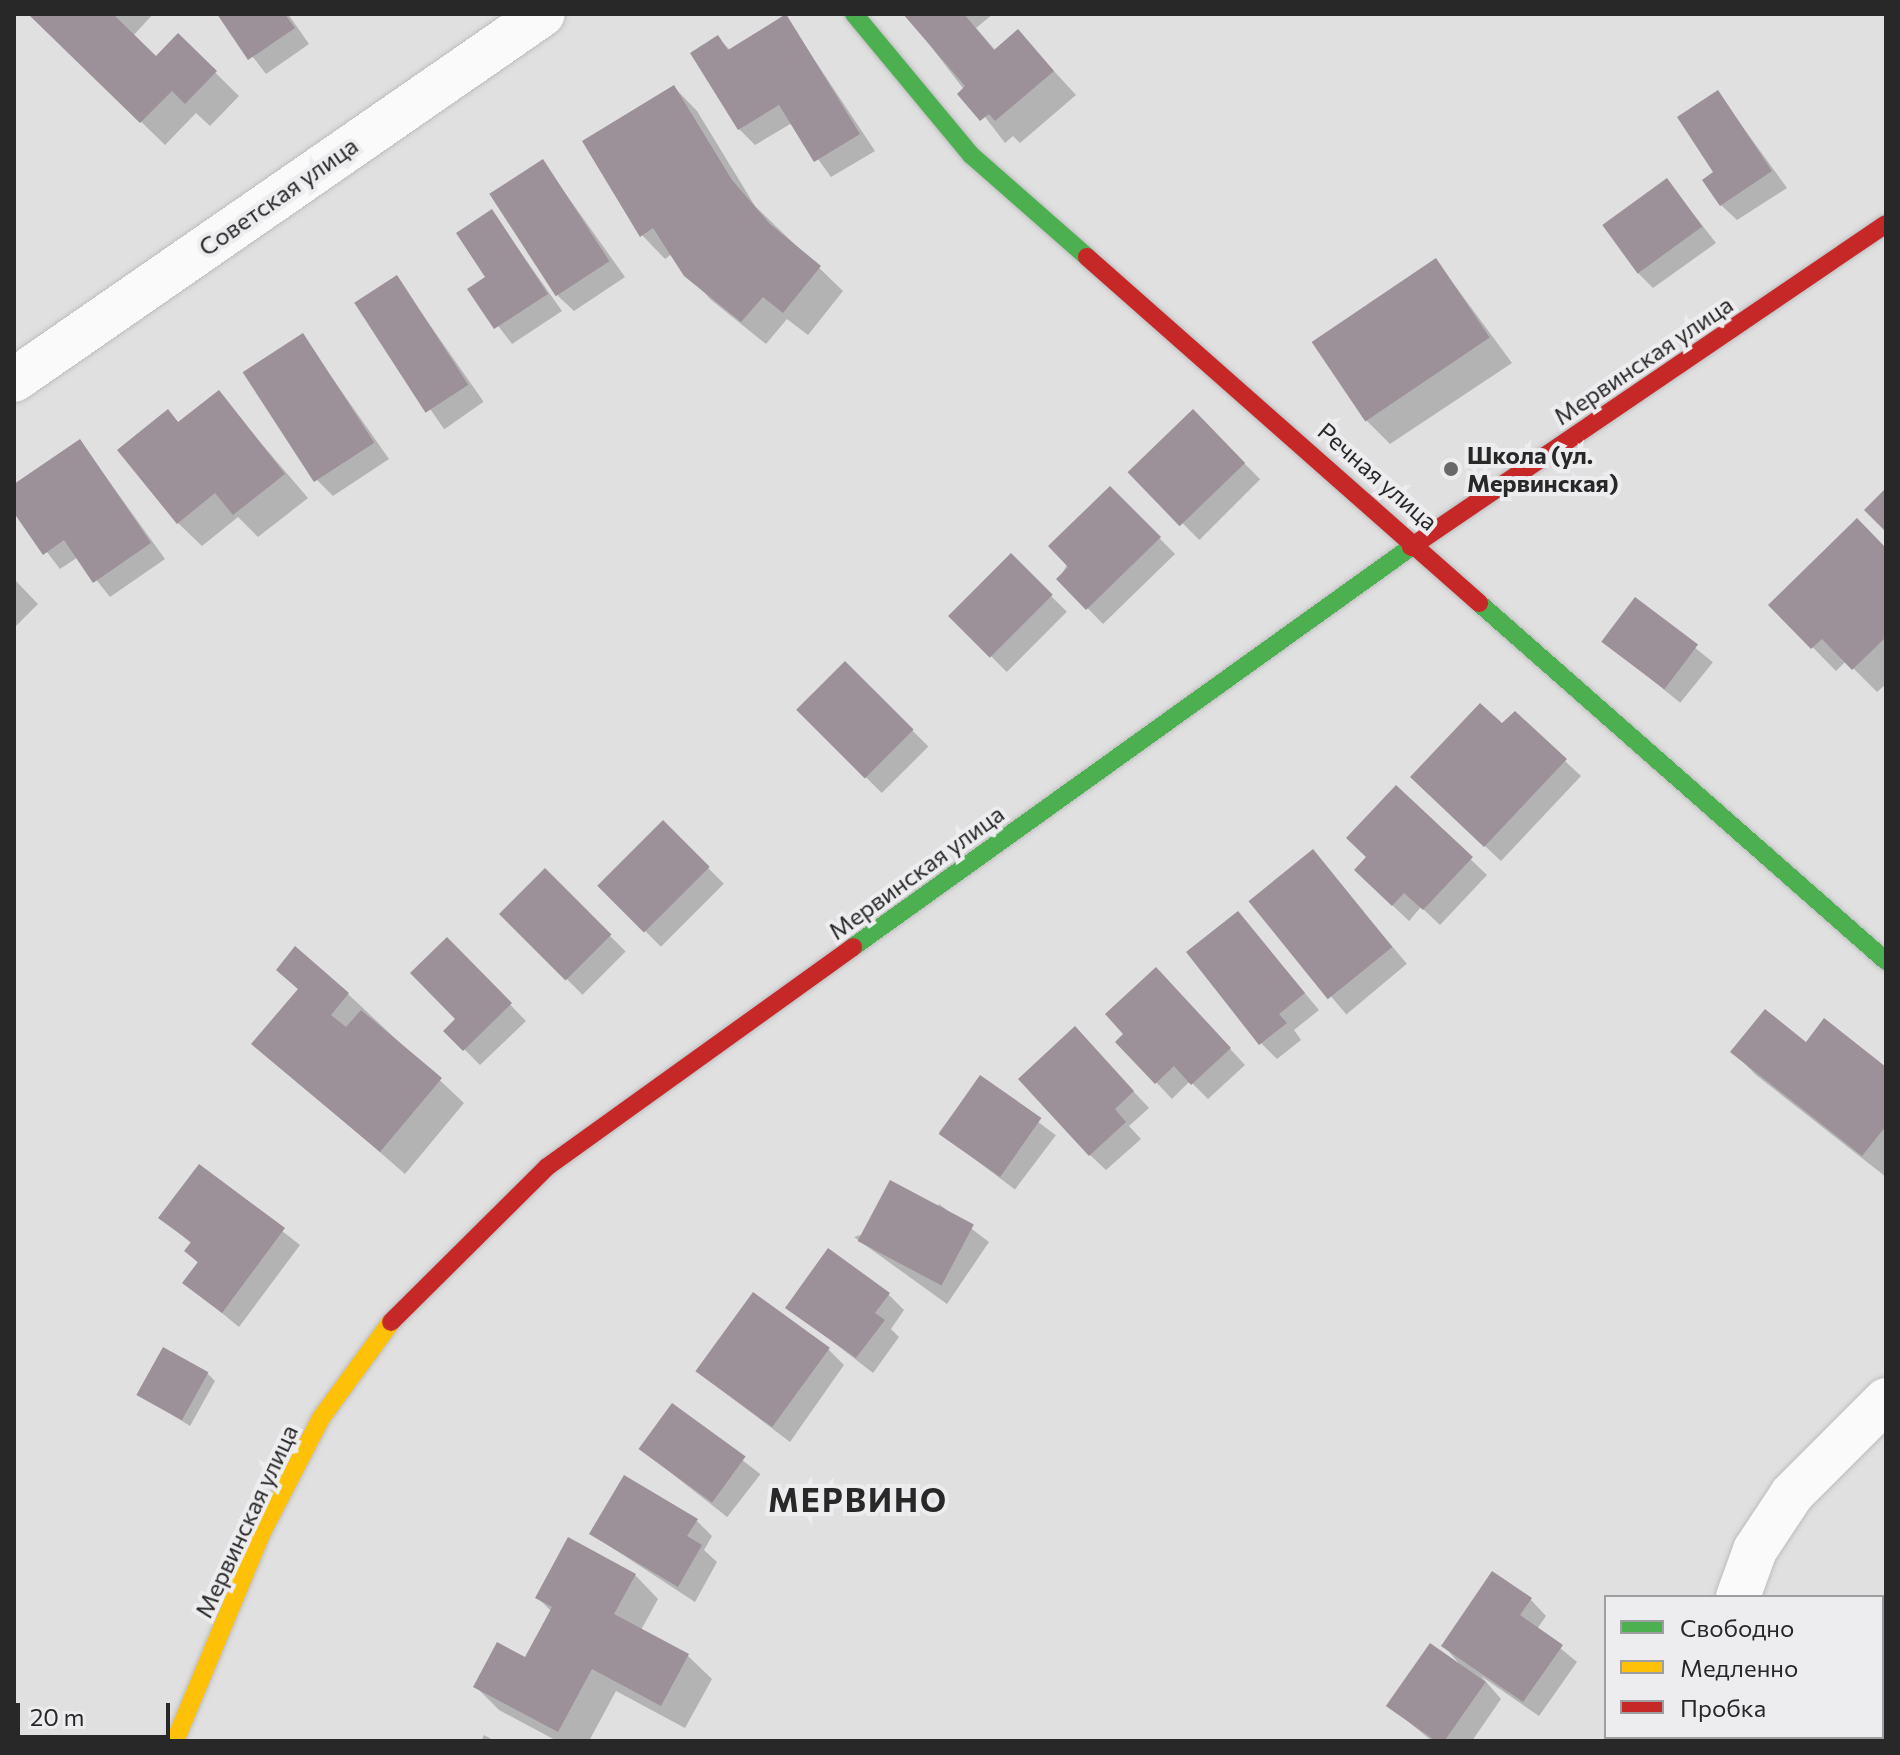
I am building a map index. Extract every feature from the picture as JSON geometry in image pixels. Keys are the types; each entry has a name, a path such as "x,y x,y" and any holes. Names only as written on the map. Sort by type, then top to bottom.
{"street":[{"name":"Советская улица","path":"14,380 543,14"},
{"name":"Речная улица","path":"854,14 971,155 1418,542 1886,961"},
{"name":"Мервинская улица","path":"175,1741 263,1530 321,1418 389,1324 461,1248 547,1167 1418,542 1886,224"},
{"path":"1739,1595 1755,1550 1792,1494 1886,1400"}],"building":[{"path":"28,14 113,14 156,56 178,33 217,71 185,104 172,91 140,123"},
{"path":"217,14 285,14 295,28 248,60"},
{"path":"786,14 860,134 814,162 779,105 738,130 690,53 718,35 728,50"},
{"path":"903,14 964,14 994,50 1018,29 1054,71 995,121 989,114 980,121 957,94 965,86"},
{"path":"674,85 732,180 770,224 821,266 783,313 763,297 741,322 684,276 653,228 640,237 582,141"},
{"path":"1718,90 1772,171 1720,206 1702,180 1713,172 1677,117"},
{"path":"543,159 609,261 556,296 489,194"},
{"path":"1667,178 1702,227 1638,274 1602,225"},
{"path":"492,209 548,294 494,329 467,289 485,277 456,233"},
{"path":"1436,258 1490,338 1365,421 1312,342"},
{"path":"397,275 468,385 426,413 354,303"},
{"path":"303,333 374,443 314,482 243,372"},
{"path":"219,390 285,474 233,515 215,493 177,524 117,450 168,409 178,422"},
{"path":"1193,409 1245,463 1180,526 1128,472"},
{"path":"80,439 151,543 93,583 64,540 43,555 14,513 14,484"},
{"path":"1110,486 1161,537 1086,610 1056,579 1068,567 1048,546"},
{"path":"1886,488 1886,532 1864,510"},
{"path":"1857,518 1886,548 1886,637 1852,670 1822,639 1811,649 1768,605"},
{"path":"1011,553 1053,595 990,658 948,616"},
{"path":"1635,597 1698,645 1664,689 1601,642"},
{"path":"845,661 914,730 865,778 796,710"},
{"path":"1480,703 1502,723 1515,711 1567,759 1484,847 1410,777"},
{"path":"1396,785 1473,857 1423,910 1404,893 1392,906 1354,870 1366,857 1346,838"},
{"path":"663,820 710,867 644,932 597,886"},
{"path":"1313,849 1392,947 1328,999 1248,901"},
{"path":"545,868 611,934 566,980 499,914"},
{"path":"1238,911 1305,993 1279,1014 1287,1023 1259,1045 1186,952"},
{"path":"447,937 512,1003 463,1051 443,1031 455,1019 410,973"},
{"path":"295,946 349,993 331,1015 346,1027 361,1010 442,1078 380,1152 251,1044 298,989 276,970"},
{"path":"1156,967 1231,1048 1191,1085 1174,1066 1155,1084 1115,1042 1123,1034 1105,1014"},
{"path":"1765,1009 1806,1042 1824,1018 1886,1067 1886,1126 1862,1156 1730,1052"},
{"path":"1075,1026 1134,1091 1115,1109 1126,1122 1089,1156 1018,1079"},
{"path":"980,1075 1041,1118 1000,1177 939,1134"},
{"path":"199,1164 285,1228 222,1313 182,1283 198,1262 184,1251 191,1242 158,1218"},
{"path":"890,1180 974,1225 941,1286 858,1241"},
{"path":"828,1248 890,1293 875,1313 885,1320 856,1358 785,1308"},
{"path":"753,1292 830,1348 772,1427 695,1371"},
{"path":"163,1347 208,1372 182,1420 136,1395"},
{"path":"672,1403 746,1456 712,1503 638,1449"},
{"path":"624,1475 698,1519 687,1536 702,1545 678,1587 589,1534"},
{"path":"568,1537 636,1574 614,1614 689,1654 661,1706 592,1669 558,1732 473,1687 497,1642 525,1657 552,1607 535,1598"},
{"path":"1492,1571 1532,1598 1520,1615 1563,1645 1523,1702 1441,1646"},
{"path":"1430,1643 1486,1682 1444,1741 1436,1741 1386,1706"}],"traffic: fast":[{"path":"854,14 971,155 1087,257"},
{"path":"853,947 1411,547"},
{"path":"1479,603 1886,961"}],"traffic: slow":[{"path":"175,1741 263,1530 321,1418 391,1322"}],"traffic: jam":[{"path":"1411,547 1886,224"},
{"path":"1087,257 1479,603"},
{"path":"391,1322 547,1167 853,947"}],"place":[{"name":"Школа (ул. Мервинская)","path":"1451,469"}],"district":[{"name":"МЕРВИНО","path":"858,1499"}]}
